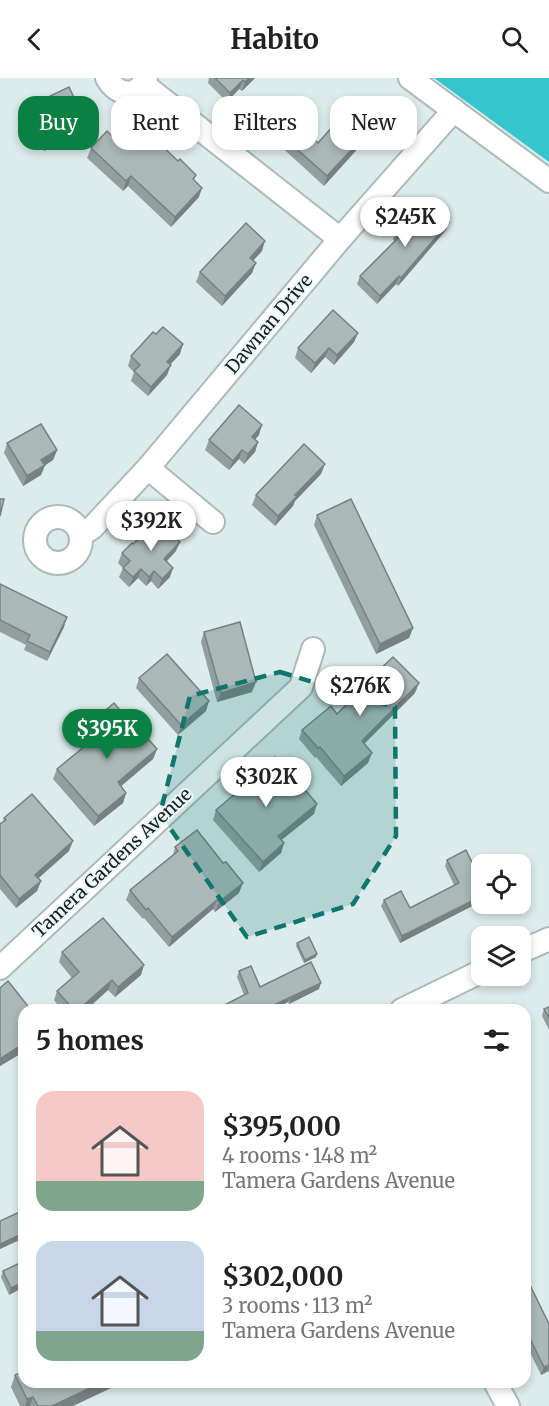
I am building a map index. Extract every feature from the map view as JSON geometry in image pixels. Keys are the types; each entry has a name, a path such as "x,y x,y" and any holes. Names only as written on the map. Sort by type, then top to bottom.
{"street":[{"path":"107,78 111,85 125,93 140,88 145,81 340,239"},
{"path":"410,78 549,181"},
{"name":"Dawnan Drive","path":"81,535 92,528 148,468 340,239 454,110"},
{"path":"148,468 213,522"},
{"name":"Tamera Gardens Avenue","path":"0,968 301,687 313,649"},
{"path":"531,947 549,939"},
{"path":"414,1004 471,976"},
{"path":"498,1388 508,1406"}],"highlighted area":[{"path":"280,672 395,707 396,836 353,904 247,937 160,814 190,696"}],"shaded area":[{"path":"434,78 549,78 549,162"}],"building":[{"path":"215,78 249,78 245,82 243,80 230,93"},
{"path":"69,87 73,96 50,96"},
{"path":"330,130 330,150 351,150 327,176 298,150 318,150 318,143"},
{"path":"107,131 111,135 111,150 166,150 178,161 180,159 196,175 193,179 202,188 175,217 131,176 126,181 93,150 99,150 99,140"},
{"path":"423,200 449,222 401,278 399,276 380,296 360,276 401,235 396,231"},
{"path":"246,223 265,241 250,258 256,263 225,296 200,272"},
{"path":"333,310 358,333 337,355 329,348 315,363 298,348"},
{"path":"163,327 183,344 167,362 171,365 151,387 134,371 140,365 131,356 153,332 156,334"},
{"path":"239,405 262,425 252,437 258,442 248,454 242,450 233,461 209,440"},
{"path":"41,424 57,450 41,460 45,465 27,476 7,443"},
{"path":"304,444 325,464 278,516 256,495"},
{"path":"0,499 4,499 0,516"},
{"path":"351,499 413,628 380,644 317,515"},
{"path":"157,520 180,542 164,559 173,568 162,579 154,571 149,577 141,569 133,577 123,568 130,561 122,553"},
{"path":"0,584 67,617 50,652 27,641 30,635 0,620"},
{"path":"240,622 256,682 221,693 204,632"},
{"path":"167,654 209,701 181,725 139,678"},
{"path":"393,657 419,683 362,741 372,753 344,776 320,747 318,748 302,730 331,706 337,714"},
{"path":"114,703 139,733 141,731 157,749 118,782 126,793 98,816 57,769 96,737 87,726"},
{"path":"275,757 299,787 301,785 317,804 278,836 284,843 263,862 216,810"},
{"path":"32,794 73,841 35,875 41,881 19,899 0,875 0,824"},
{"path":"197,830 223,863 226,862 243,883 219,902 217,900 172,937 130,890 178,851 175,847"},
{"path":"466,850 471,860 471,902 402,936 384,900 401,891 410,908 459,883 447,860"},
{"path":"103,918 144,965 118,987 112,980 85,1004 69,1004 57,991 79,972 62,952"},
{"path":"309,937 317,954 305,960 297,943"},
{"path":"311,962 321,983 276,1004 227,1004 248,993 239,971 251,966 260,987"},
{"path":"8,981 26,1004 18,1004 18,1047 0,1059 0,988"},
{"path":"549,1007 549,1018 544,1009"},
{"path":"18,1213 18,1236 0,1244 0,1221"},
{"path":"18,1264 18,1285 11,1288 3,1271"},
{"path":"531,1287 549,1324 549,1365 544,1367 531,1341"},
{"path":"22,1388 90,1388 52,1406 38,1406 33,1397 27,1399"}]}
